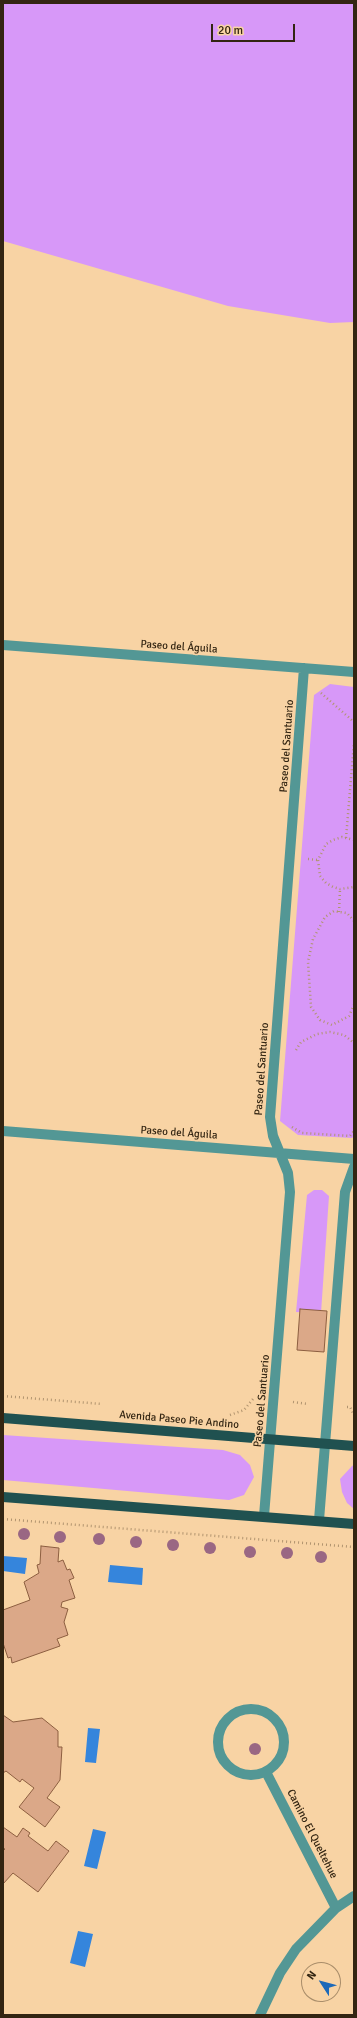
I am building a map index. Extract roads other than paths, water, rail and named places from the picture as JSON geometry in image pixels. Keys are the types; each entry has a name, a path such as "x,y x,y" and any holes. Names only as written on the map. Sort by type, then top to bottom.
{"main road":[{"name":"Avenida Paseo Pie Andino","path":"3,1418 354,1446"},
{"path":"3,1497 319,1520 354,1524"}],"street":[{"name":"Paseo del Águila","path":"3,645 304,673 354,672"},
{"name":"Paseo del Santuario","path":"264,1516 290,1192 288,1173 273,1136 270,1117 304,673"},
{"name":"Paseo del Águila","path":"3,1131 354,1159"},
{"path":"319,1520 345,1192 354,1167"},
{"path":"245,1709 264,1711 278,1722 283,1731 285,1740 284,1750 274,1766 266,1772 257,1775 239,1773 230,1768 219,1753 219,1734 222,1725 236,1712 245,1709"},
{"name":"Camino El Queltehue","path":"266,1772 336,1908"},
{"path":"260,2015 280,1974 296,1949 336,1908 354,1896"}],"water":[{"path":"3,1556 27,1558 25,1574 3,1571"},
{"path":"110,1565 143,1568 142,1585 108,1582"},
{"path":"88,1728 100,1729 96,1763 85,1762"},
{"path":"93,1829 106,1832 97,1869 84,1866"},
{"path":"78,1931 93,1934 85,1967 70,1963"}]}
